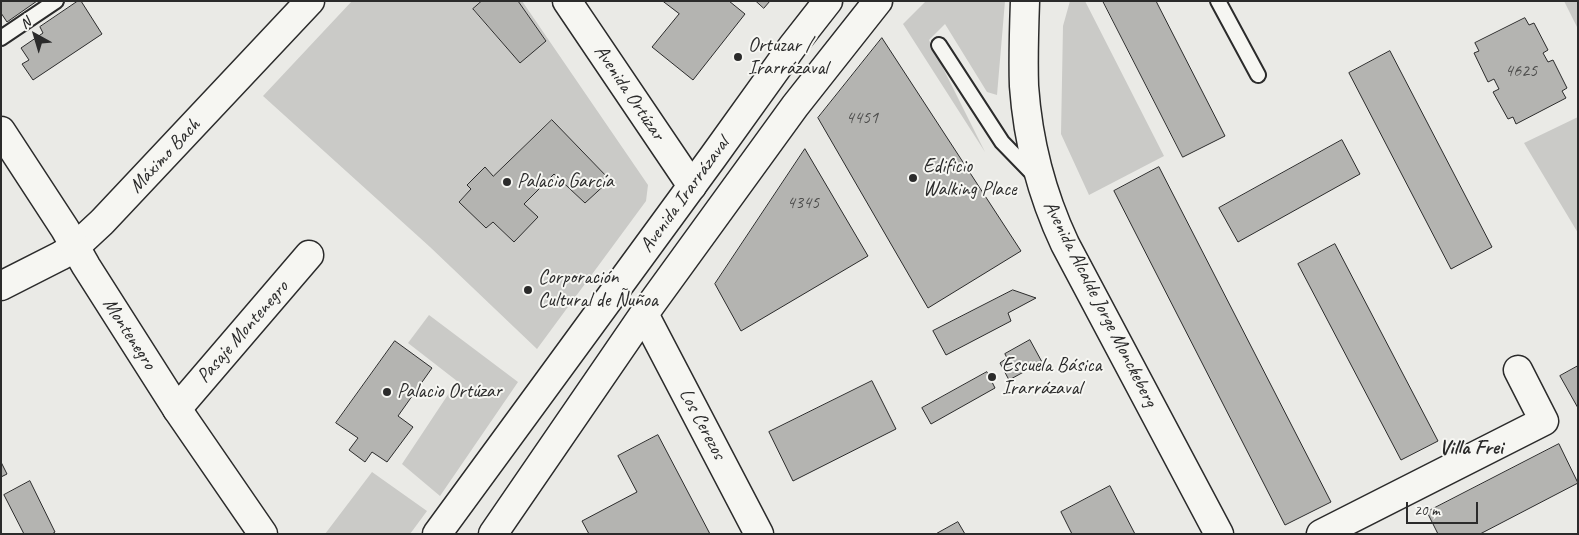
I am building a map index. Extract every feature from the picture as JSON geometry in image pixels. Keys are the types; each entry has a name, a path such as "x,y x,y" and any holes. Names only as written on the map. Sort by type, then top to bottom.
{"street":[{"name":"Máximo Bach","path":"1,286 74,248 102,222 310,1"},
{"name":"Avenida Ortúzar","path":"567,1 692,186"},
{"name":"Avenida Irarrázaval","path":"437,534 792,47 828,1"},
{"name":"Avenida Irarrázaval","path":"493,534 644,314 795,106 853,30 878,1"},
{"name":"Avenida Alcalde Jorge Monckeberg","path":"1025,1 1024,85 1030,134 1040,180 1052,216 1065,244 1219,534"},
{"name":"Montenegro","path":"1,131 65,229 74,248 177,409 263,534"},
{"name":"Pasaje Montenegro","path":"177,409 309,255"},
{"name":"Los Cerezos","path":"644,314 759,534"},
{"path":"1321,534 1544,421 1518,370"}],"lane":[{"path":"1,38 56,1"},
{"path":"1218,1 1258,75"},
{"path":"939,45 1002,142 1040,180"}],"shaded area":[{"path":"352,1 482,1 473,10 520,63 546,40 518,1 522,1 648,185 646,201 537,349 430,247 263,96","holes":["551,120 610,180 585,203 554,174 524,204 514,242 493,222 486,228 459,201 471,189 467,184 485,168 493,176"]},
{"path":"926,1 1005,1 997,95 987,92 945,24 929,40 985,152 903,24"},
{"path":"1070,1 1085,1 1164,156 1089,195 1061,134 1063,26"},
{"path":"1564,1 1578,1 1578,29"},
{"path":"1578,117 1578,233 1524,143"},
{"path":"429,315 518,382 440,496 402,464 457,381 408,343"},
{"path":"372,472 427,511 410,534 325,534"}],"building":[{"path":"1,1 37,1 7,22 1,13"},
{"path":"78,1 81,1 102,34 33,80 22,64 29,60 21,48 43,33 40,27"},
{"path":"482,1 518,1 546,41 520,63 473,9"},
{"path":"663,1 729,1 745,14 693,80 652,47 679,14"},
{"path":"756,1 770,1 764,8"},
{"path":"1103,1 1156,1 1225,136 1183,157"},
{"path":"1525,18 1529,25 1534,23 1548,50 1543,53 1548,62 1553,60 1567,88 1562,91 1566,98 1516,124 1513,117 1508,119 1493,92 1499,89 1494,79 1488,82 1474,53 1479,51 1475,43"},
{"name":"Edificio Walking Place","path":"882,38 1021,251 928,308 818,118"},
{"path":"1390,51 1492,247 1451,269 1349,73"},
{"name":"Palacio García","path":"552,120 610,180 585,203 554,174 524,204 538,217 514,242 493,222 486,228 459,202 471,189 467,185 485,167 493,176"},
{"path":"1342,140 1360,174 1238,242 1219,208"},
{"path":"805,149 868,256 741,331 715,284"},
{"path":"1159,167 1331,502 1285,525 1114,191"},
{"path":"1335,244 1438,441 1401,460 1298,264"},
{"path":"1013,290 1036,298 1008,313 1011,321 946,355 933,331"},
{"path":"1030,340 1042,362 1009,380 1000,363 1007,358 1005,354"},
{"name":"Palacio Ortúzar","path":"395,341 432,368 398,416 413,427 387,462 372,452 365,462 349,450 358,438 336,423"},
{"path":"1578,366 1578,408 1560,376"},
{"path":"987,372 995,388 931,424 922,408"},
{"path":"872,381 896,429 793,481 769,432"},
{"path":"658,435 710,534 589,534 582,521 637,492 618,456"},
{"path":"1559,444 1578,483 1480,534 1438,534 1427,512"},
{"path":"1,462 7,474 1,477"},
{"path":"30,481 55,532 52,534 24,534 4,495"},
{"path":"1110,486 1135,534 1072,534 1061,512"},
{"path":"958,522 965,534 936,534"}],"place":[{"name":"Ortuzar / Irarrázaval","path":"738,57"},
{"name":"Edificio Walking Place","path":"913,178"},
{"name":"Palacio García","path":"507,182"},
{"name":"Corporación Cultural de Ñuñoa","path":"528,290"},
{"name":"Escuela Básica Irarrázaval","path":"992,377"},
{"name":"Palacio Ortúzar","path":"387,392"}],"district":[{"name":"Villa Frei","path":"1471,448"}]}
